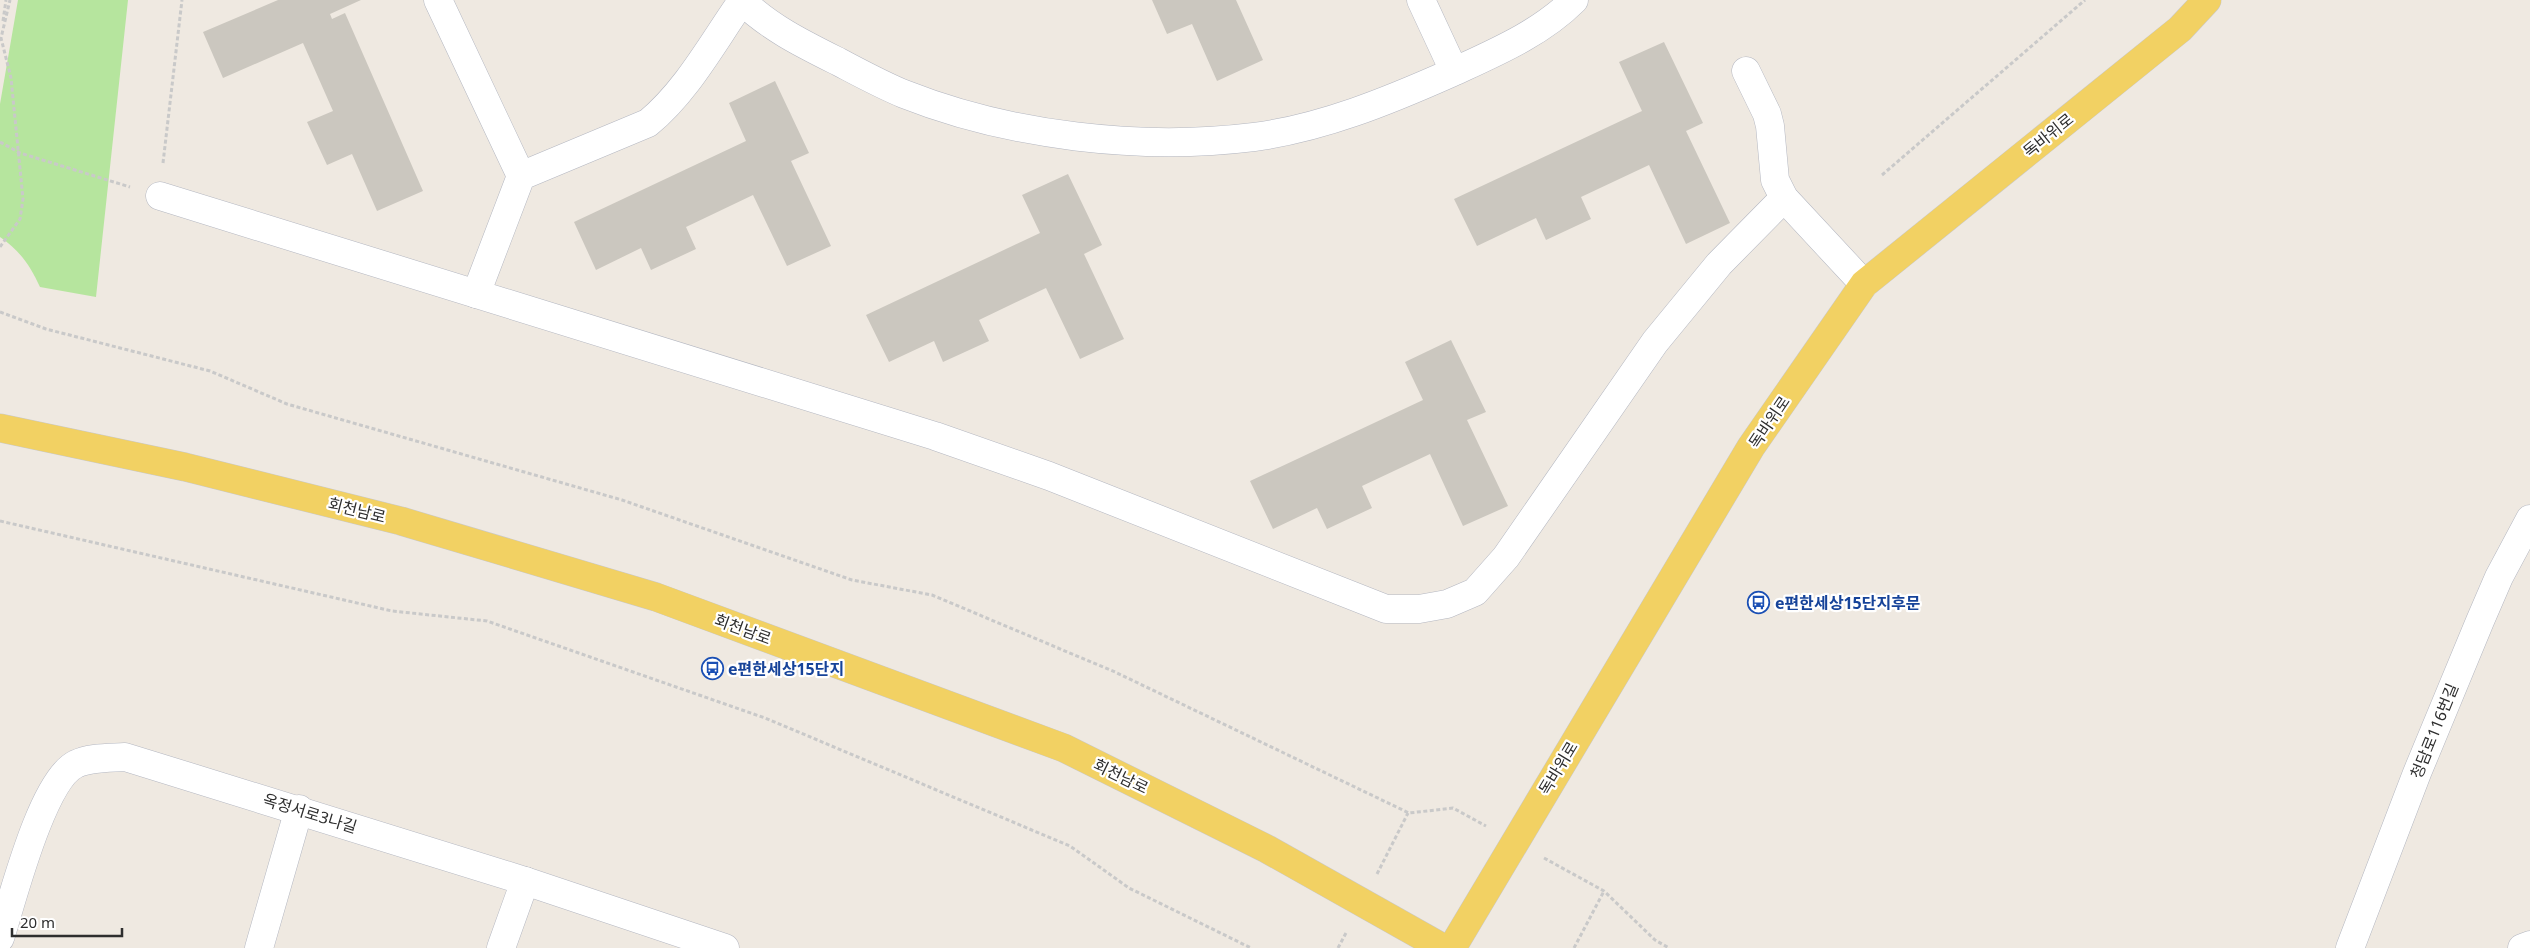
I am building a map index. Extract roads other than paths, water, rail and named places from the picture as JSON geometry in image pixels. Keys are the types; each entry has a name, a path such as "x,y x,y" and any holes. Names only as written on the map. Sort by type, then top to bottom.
{"main road":[{"name":"독바위로","path":"1452,948 1751,447 1864,284 2180,29 2207,0"},
{"name":"회천남로","path":"0,428 185,468 402,521 656,596 1064,748 1267,849 1443,948"}],"street":[{"path":"438,0 520,176 476,294"},
{"path":"1421,0 1454,71"},
{"path":"520,176 648,123 665,109 679,91 741,1 776,29 903,94 982,119 1080,136 1183,142 1256,137 1334,120 1454,71 1514,44 1574,0"},
{"path":"1746,71 1767,114 1770,126 1775,180 1784,198 1864,284"},
{"path":"160,196 935,436 1049,476 1386,609 1419,609 1447,604 1475,592 1506,557 1655,342 1719,264 1784,198"},
{"name":"청담로116번길","path":"2350,948 2417,772 2480,621 2499,577 2530,519"},
{"name":"옥정서로3나길","path":"0,938 44,804 58,780 75,764 97,759 125,757 524,881 725,948"},
{"path":"259,948 299,810"},
{"path":"501,948 524,881"},
{"path":"2522,948 2530,945"}],"place":[{"name":"e편한세상15단지후문","path":"1759,603"},
{"name":"e편한세상15단지","path":"712,669"}]}
